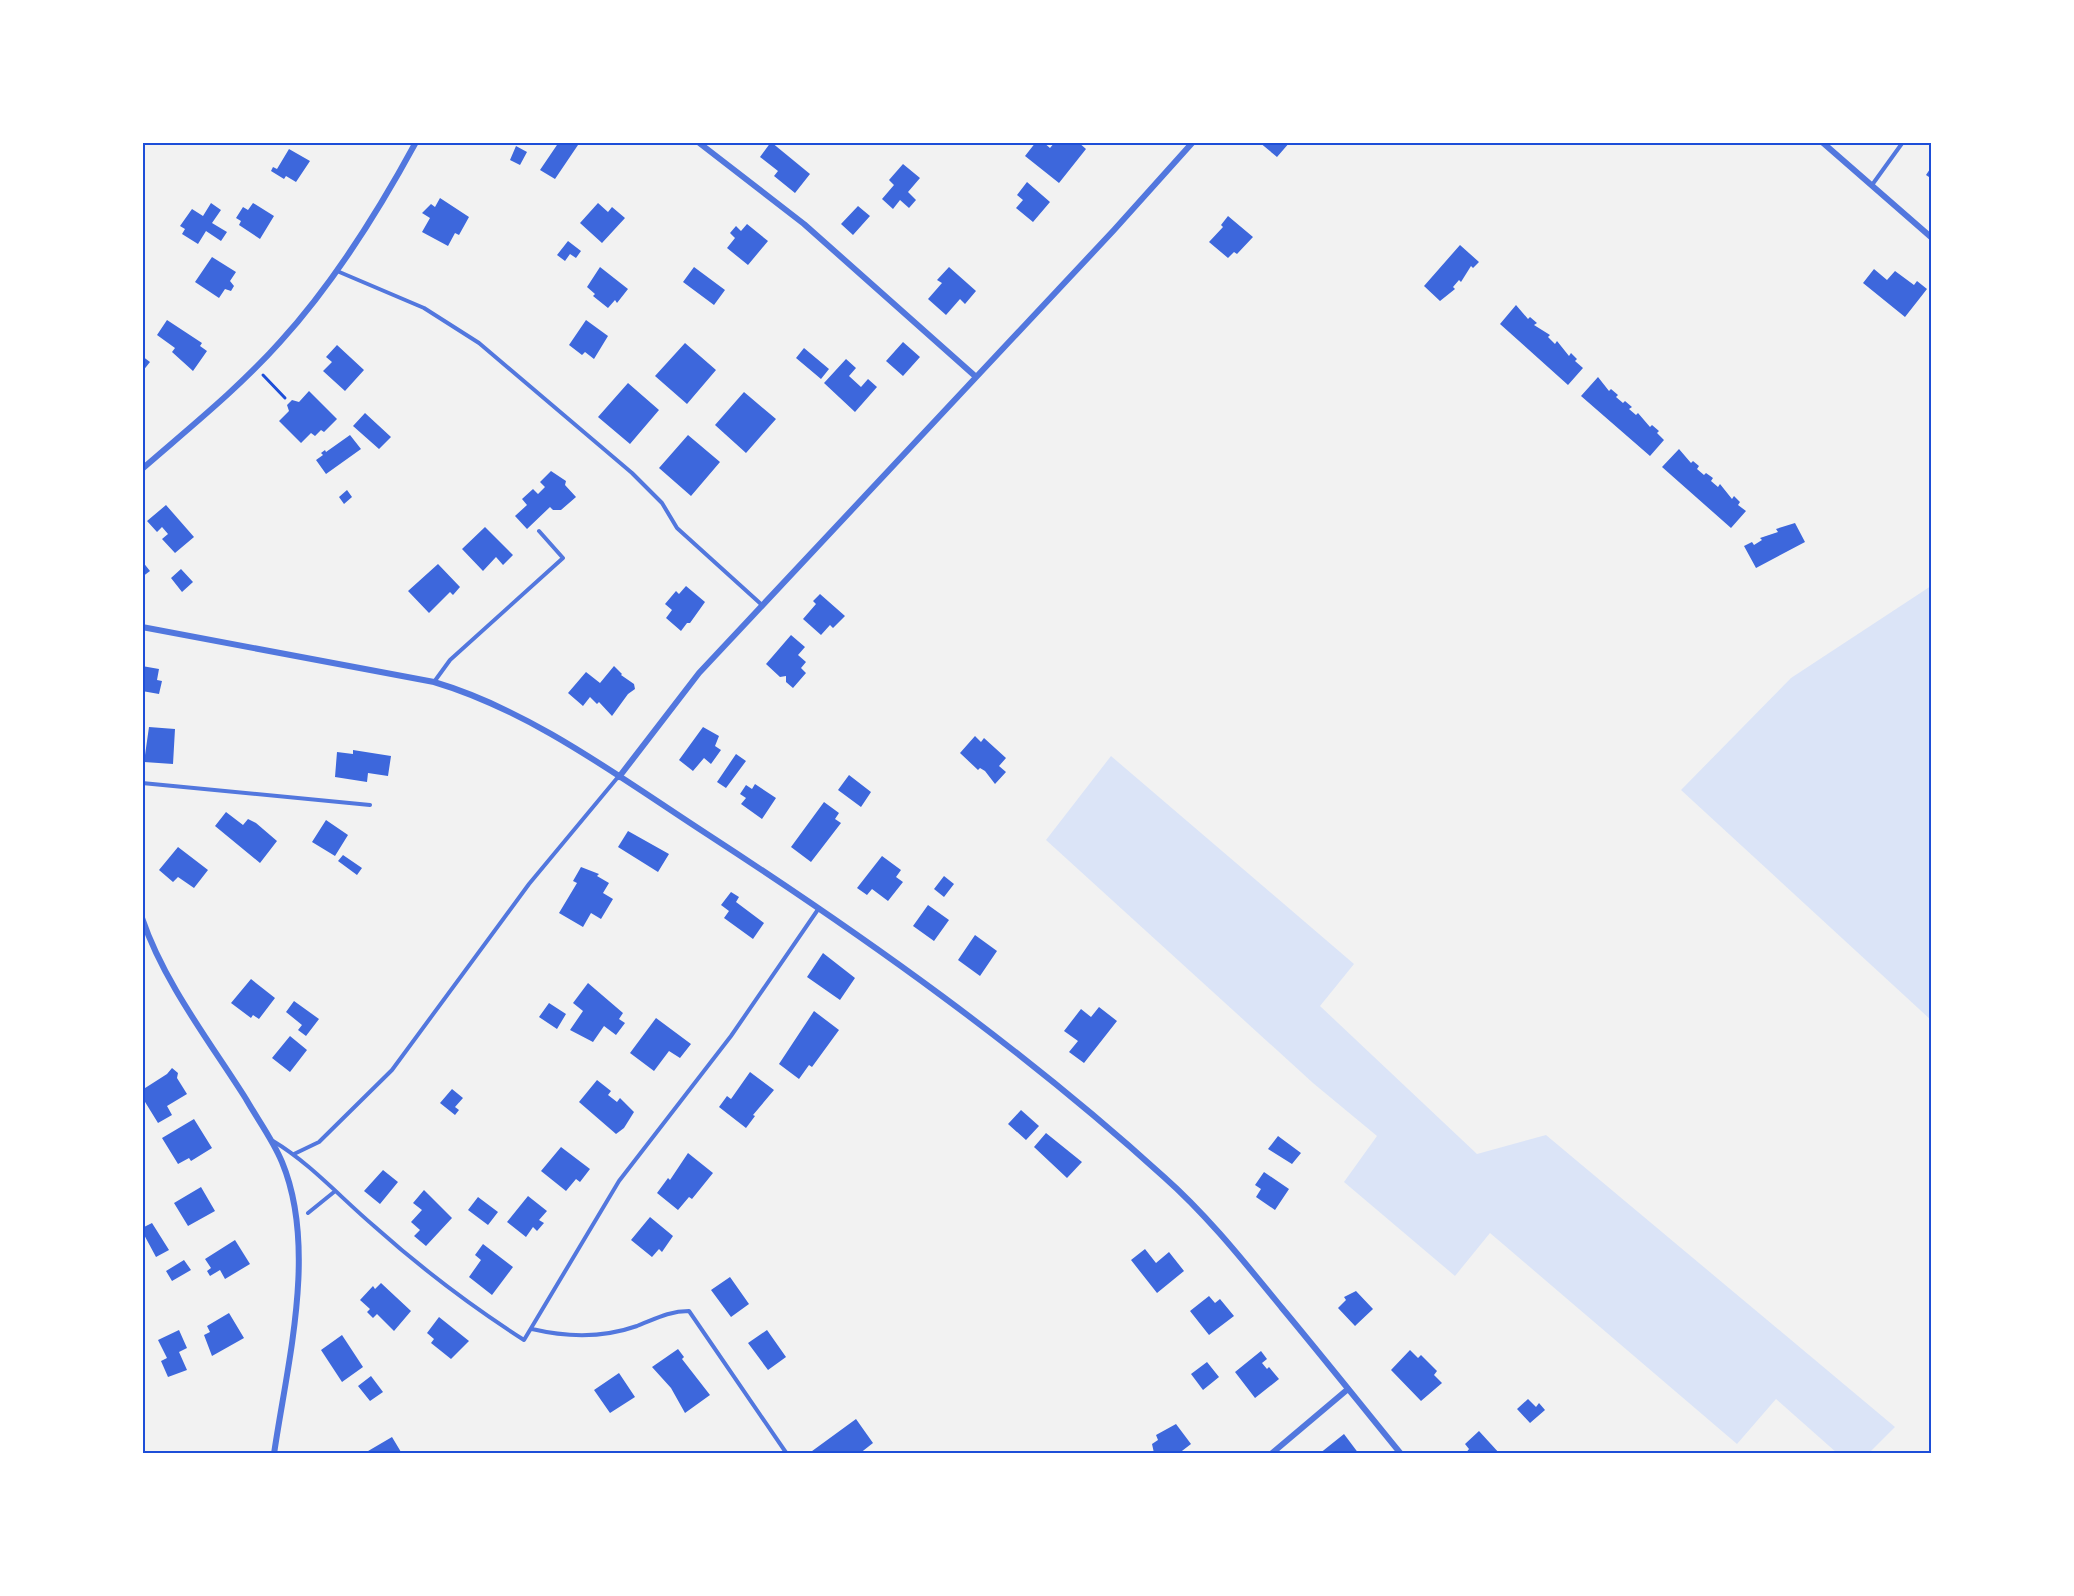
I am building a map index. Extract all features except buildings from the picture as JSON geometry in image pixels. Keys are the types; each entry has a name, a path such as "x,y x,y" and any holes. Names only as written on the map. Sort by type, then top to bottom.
{"street":[{"path":"142,469 255,368 302,317 336,271 416,142"},
{"path":"698,142 804,224 975,376"},
{"path":"619,777 699,673 1114,230 1193,142"},
{"path":"1822,142 1932,238"},
{"path":"142,627 434,682 473,693 526,721 619,777 819,908 913,974 1044,1076 1166,1178 1239,1256 1401,1454"},
{"path":"142,918 144,928 174,984 272,1141 290,1184 297,1236 297,1296 274,1454"},
{"path":"1271,1454 1348,1389"}],"lane":[{"path":"1872,185 1903,142"},
{"path":"336,271 424,308 479,343 632,473 662,503 677,528 762,606"},
{"path":"434,682 450,660 563,558 539,531"},
{"path":"294,1154 319,1142 392,1070 529,884 619,777"},
{"path":"142,783 370,805"},
{"path":"272,1141 294,1154 334,1192 479,1311 524,1340 619,1181 731,1036 819,908"},
{"path":"308,1213 334,1192"},
{"path":"532,1329 550,1333 601,1335 635,1326 673,1311 689,1311 787,1454"}],"path":[{"path":"255,368 285,398"}],"shaded area":[{"path":"1931,586 1931,1020 1681,790 1791,678"},
{"path":"1111,756 1354,964 1320,1006 1477,1154 1546,1135 1895,1427 1869,1453 1837,1453 1776,1399 1737,1444 1490,1233 1455,1276 1344,1182 1377,1136 1313,1083 1046,840"}]}
